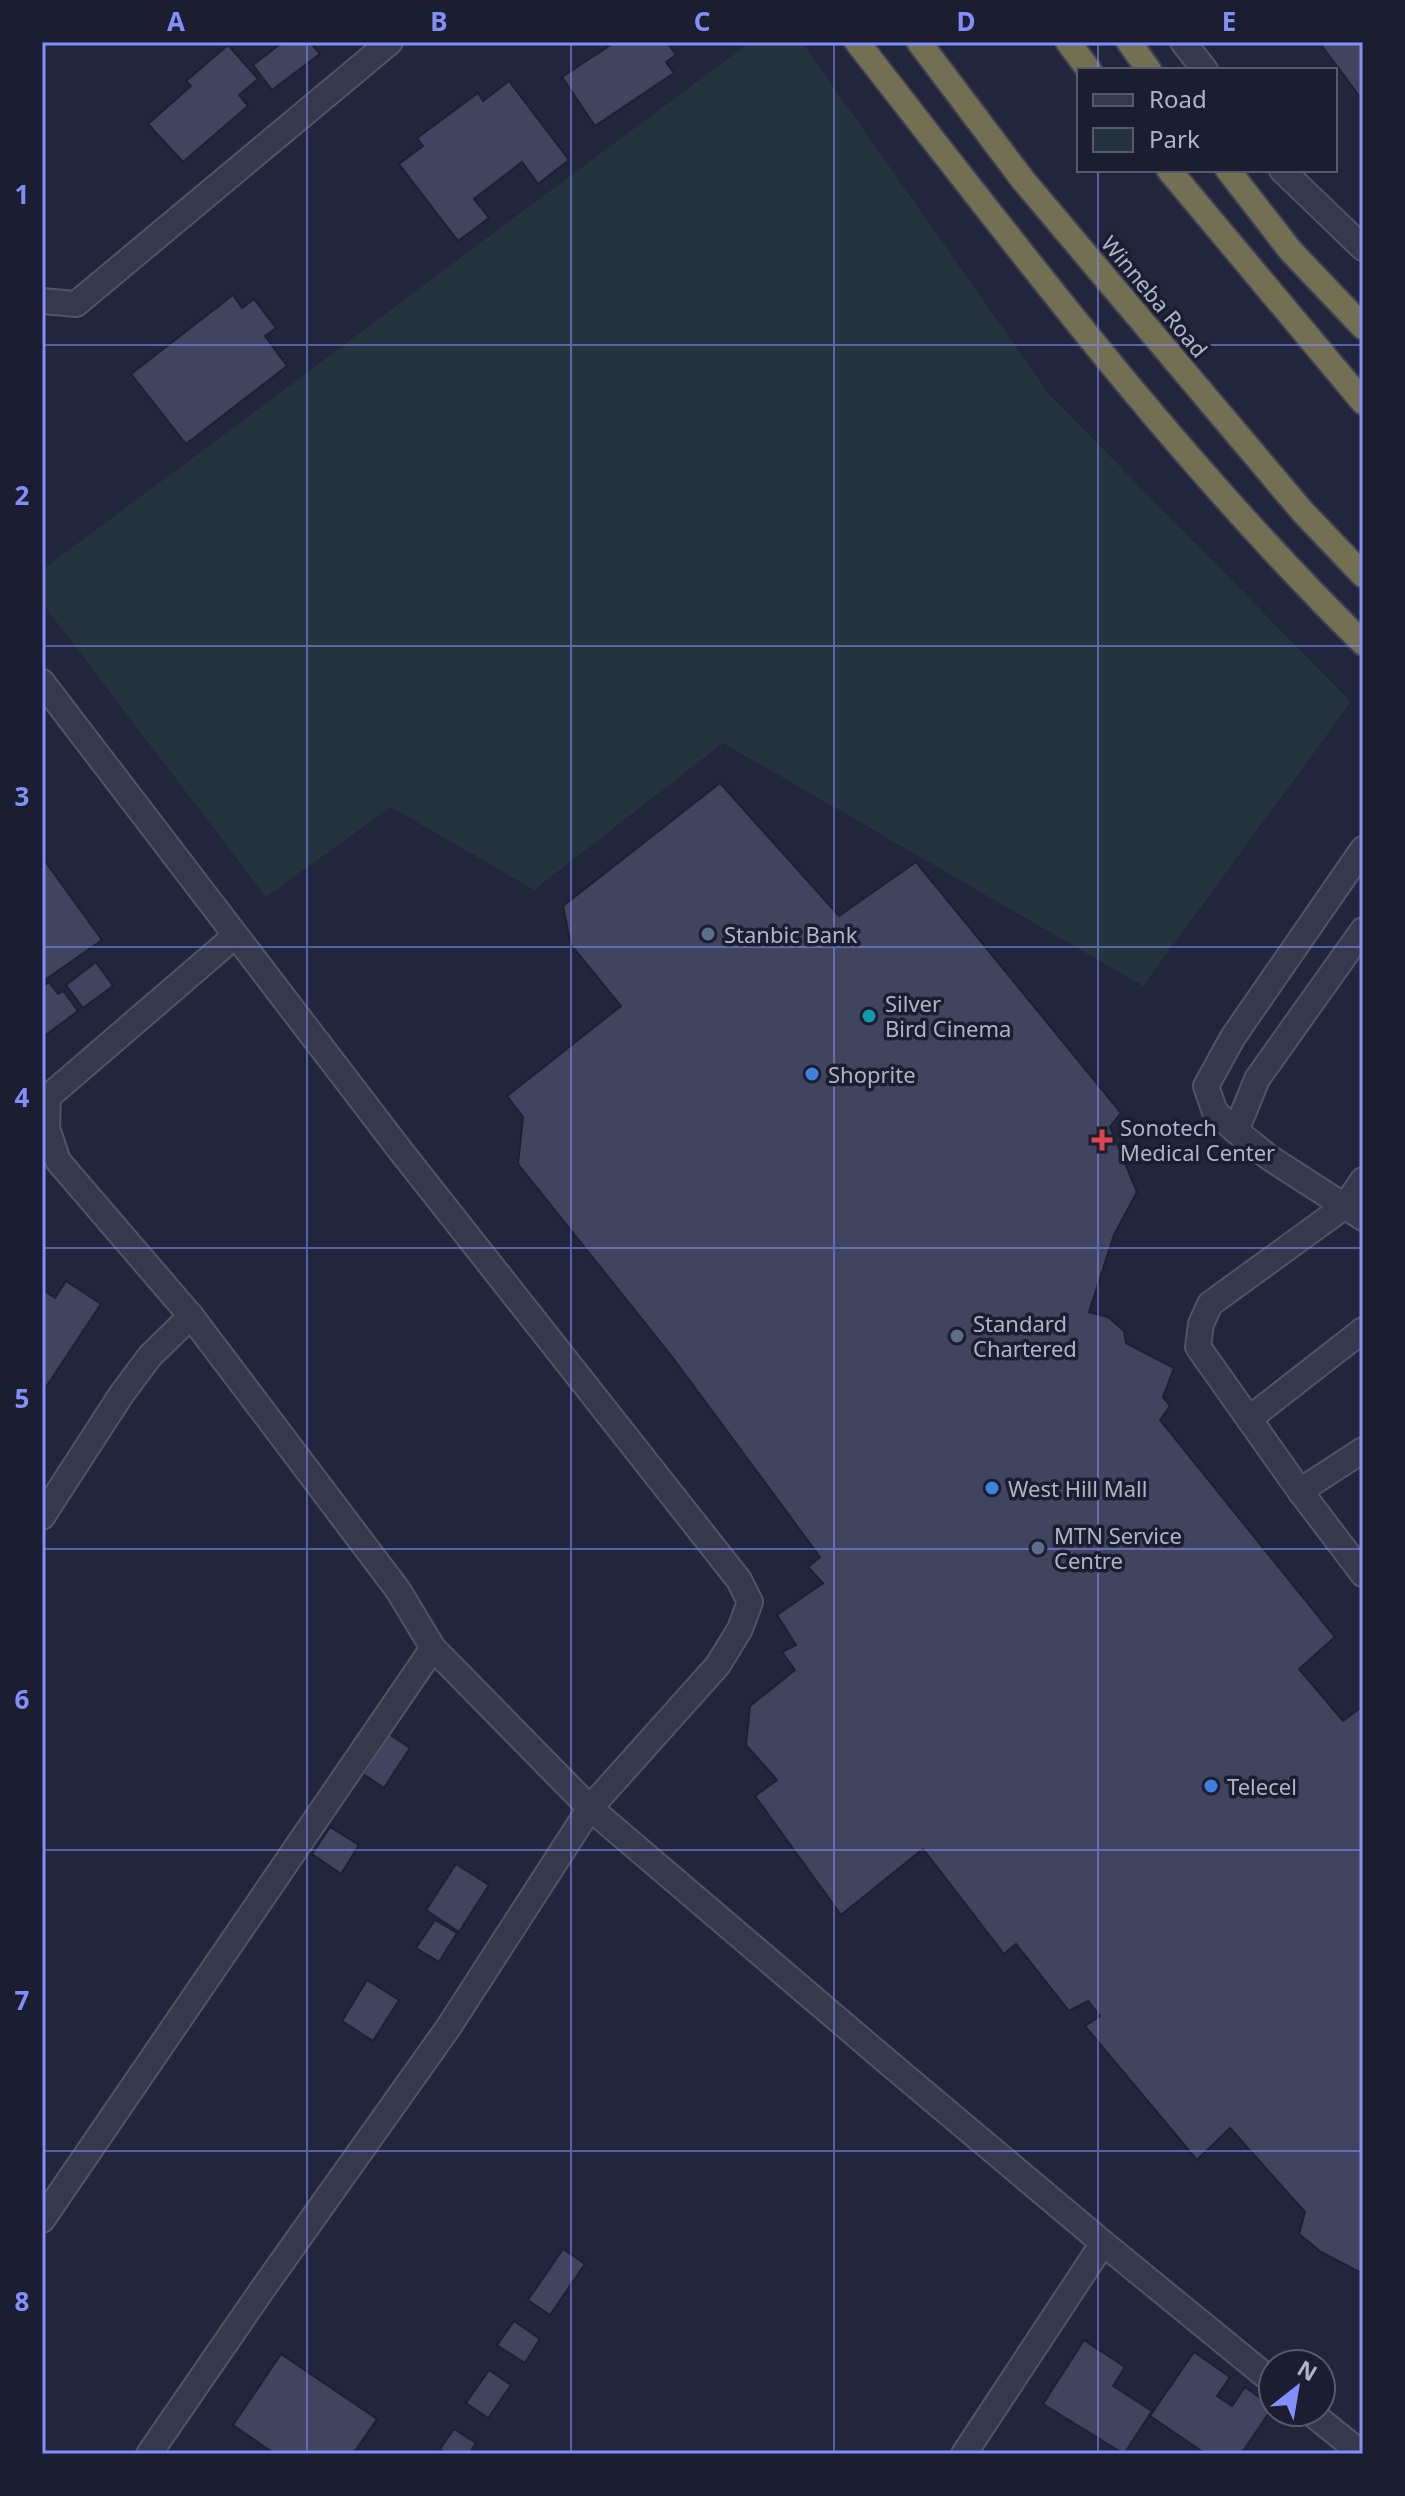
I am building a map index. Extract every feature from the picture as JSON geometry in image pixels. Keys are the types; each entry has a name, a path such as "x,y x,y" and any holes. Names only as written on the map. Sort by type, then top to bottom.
{"highway":[{"path":"857,42 1062,306 1236,512 1363,643"},
{"name":"Winneba Road","path":"919,42 1023,180 1302,511 1363,575"},
{"path":"1068,42 1088,68"},
{"path":"1129,42 1148,68"},
{"path":"1171,172 1363,402"},
{"path":"1230,172 1290,250 1363,327"}],"street":[{"path":"42,301 76,304 390,42"},
{"path":"1184,42 1204,68"},
{"path":"1284,172 1363,248"},
{"path":"42,682 400,1150 739,1580 750,1602 740,1629 718,1665 590,1808 448,2028 149,2454"},
{"path":"1354,1212 1270,1158 1236,1131 1215,1112 1206,1086 1233,1037 1363,849"},
{"path":"1236,1131 1257,1079 1363,930"},
{"path":"235,936 48,1097 47,1128 58,1161 191,1316 398,1590 433,1648 590,1808 1103,2243 1257,2369"},
{"path":"1363,1180 1354,1212 1210,1304 1201,1324 1198,1347 1363,1574"},
{"path":"42,1517 143,1365 191,1316"},
{"path":"1249,1419 1363,1330"},
{"path":"1300,1491 1363,1450"},
{"path":"42,2220 433,1648"},
{"path":"964,2454 1103,2243"},
{"path":"1330,2428 1362,2454"}],"green space":[{"path":"750,42 802,42 1049,394 1351,702 1143,986 723,743 534,890 391,807 266,897 42,603 42,570"}],"building":[{"path":"283,42 310,42 320,54 272,90 253,65"},
{"path":"615,42 667,42 676,55 666,62 674,73 595,126 562,77"},
{"path":"1319,42 1363,42 1363,101"},
{"path":"228,45 258,79 239,95 248,106 183,162 148,124 191,86 186,81"},
{"path":"509,81 569,160 538,184 522,162 474,199 489,218 458,241 399,164 423,146 417,138 478,93 483,101"},
{"path":"233,295 242,308 254,299 276,328 265,336 287,366 186,444 131,374"},
{"name":"West Hill Mall","path":"720,783 839,916 916,862 1121,1113 1110,1127 1137,1192 1114,1235 1089,1312 1108,1317 1124,1331 1126,1343 1174,1368 1163,1397 1170,1406 1160,1420 1335,1637 1299,1669 1343,1721 1363,1706 1363,2274 1321,2252 1299,2234 1305,2212 1230,2128 1197,2160 1085,2026 1100,2016 1088,2001 1069,2011 1016,1944 1004,1954 923,1849 841,1915 755,1796 777,1780 746,1745 750,1706 795,1670 782,1652 796,1645 777,1615 823,1583 808,1567 820,1557 673,1358 518,1164 523,1117 507,1096 621,1006 571,945 563,906"},
{"path":"42,857 102,940 42,982"},
{"path":"96,962 113,986 83,1008 66,985"},
{"path":"49,982 58,994 63,991 78,1011 43,1037 42,987"},
{"path":"66,1281 101,1304 42,1393 42,1289 55,1298"},
{"path":"389,1734 410,1748 384,1788 363,1774"},
{"path":"330,1827 359,1845 341,1874 312,1854"},
{"path":"456,1864 489,1885 459,1932 426,1910"},
{"path":"435,1920 457,1933 439,1962 416,1948"},
{"path":"367,1980 399,2000 373,2041 342,2021"},
{"path":"563,2249 585,2264 550,2315 528,2300"},
{"path":"514,2321 540,2339 525,2363 497,2345"},
{"path":"1084,2340 1125,2367 1113,2386 1152,2411 1124,2454 1043,2404"},
{"path":"1194,2352 1230,2377 1217,2396 1232,2406 1245,2387 1257,2396 1259,2428 1241,2454 1206,2454 1150,2416"},
{"path":"281,2354 377,2419 353,2454 275,2454 233,2425"},
{"path":"489,2370 511,2385 488,2418 466,2403"},
{"path":"454,2429 476,2443 469,2454 447,2454 440,2449"}],"place":[{"name":"Stanbic Bank","path":"708,934"},
{"name":"Silver Bird Cinema","path":"869,1016"},
{"name":"Shoprite","path":"812,1074"},
{"name":"Sonotech Medical Center","path":"1102,1140"},
{"name":"Standard Chartered","path":"957,1336"},
{"name":"West Hill Mall","path":"992,1488"},
{"name":"MTN Service Centre","path":"1038,1548"},
{"name":"Telecel","path":"1211,1786"}]}
